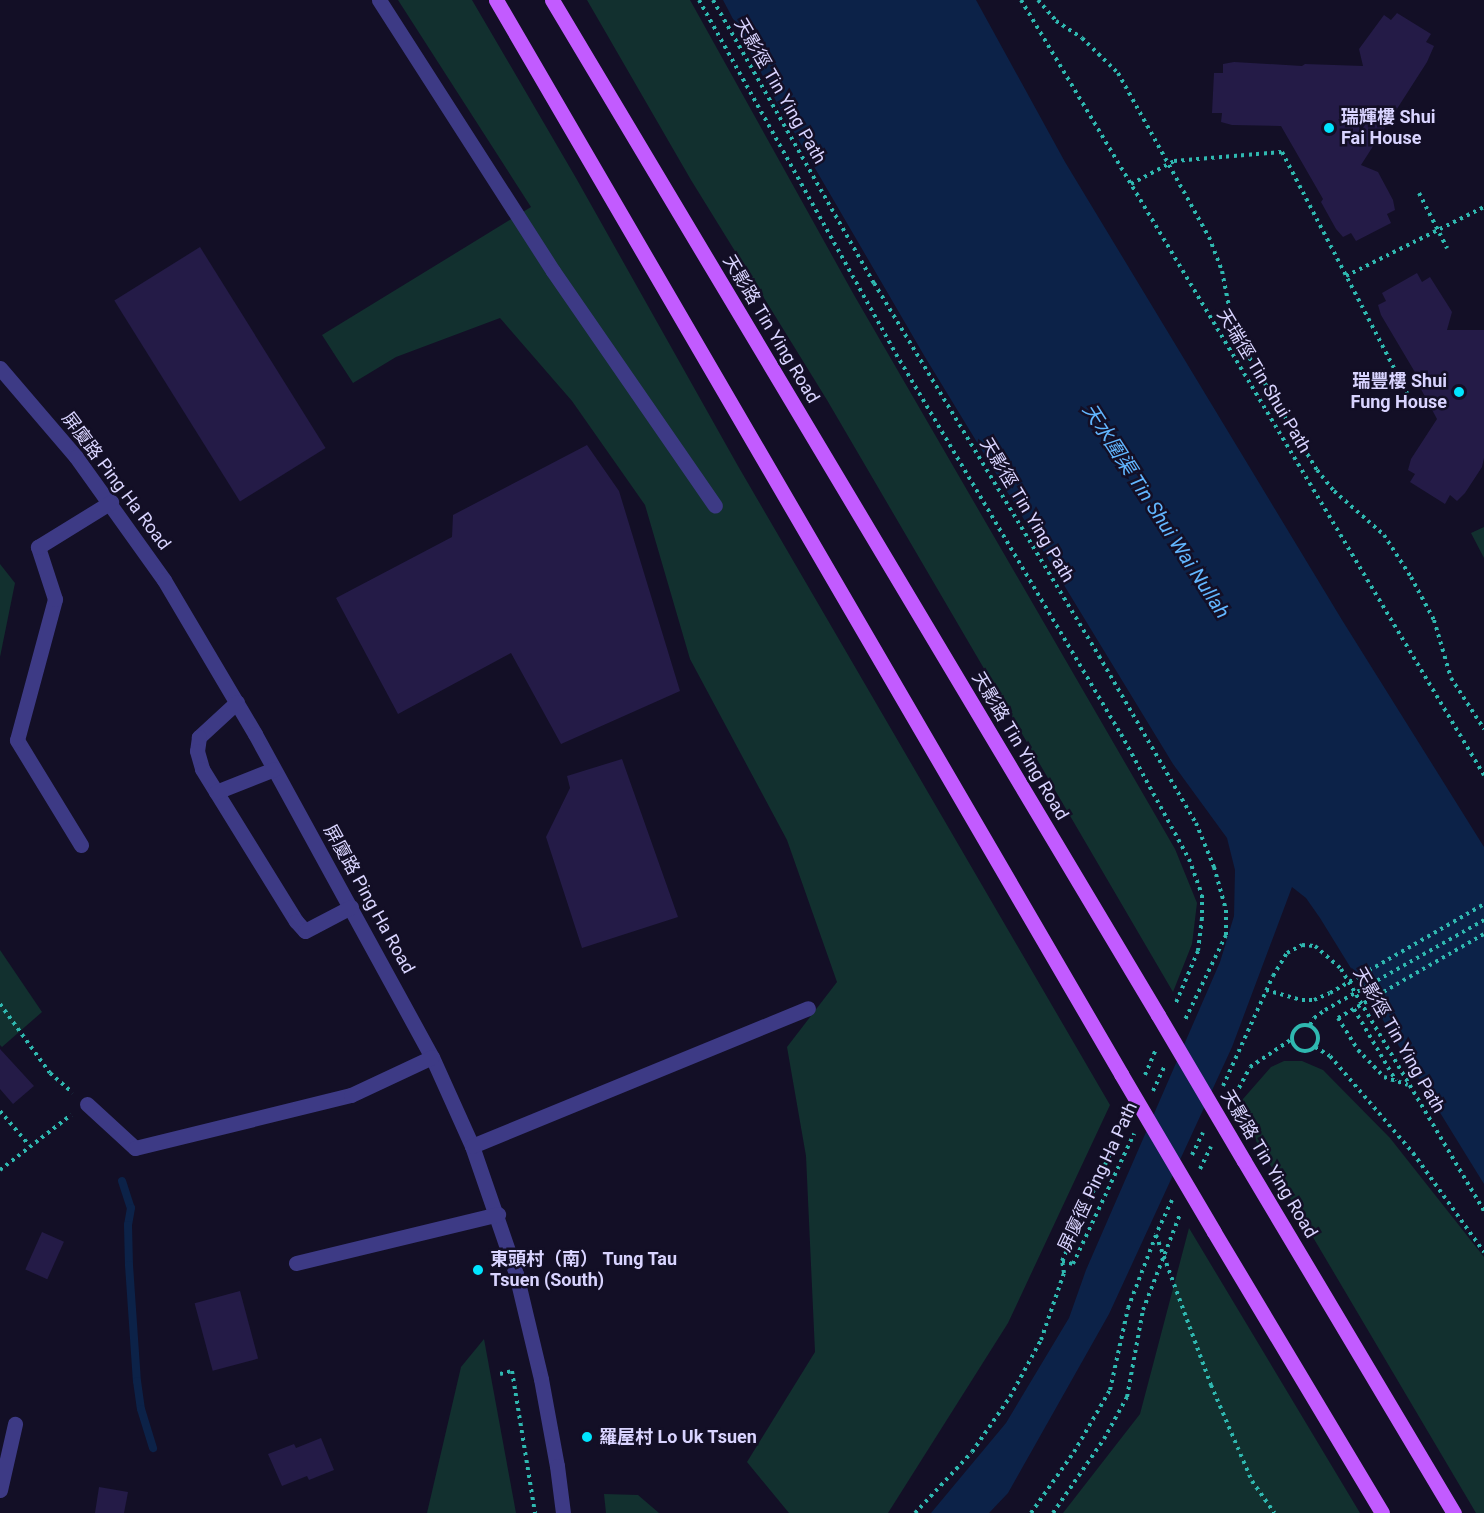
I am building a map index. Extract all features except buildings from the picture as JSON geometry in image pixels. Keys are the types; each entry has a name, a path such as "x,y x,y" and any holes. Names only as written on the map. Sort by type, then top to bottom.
{"main road":[{"path":"496,0 1121,1074 1382,1513"},
{"name":"天影路 Tin Ying Road","path":"552,0 1165,1014 1244,1161 1454,1513"}],"street":[{"path":"379,0 553,270 715,506"},
{"name":"屏廈路 Ping Ha Road","path":"4,379 111,502 164,580 237,702 432,1057 472,1146 498,1214 516,1274 541,1379 557,1466 562,1513"},
{"path":"81,844 17,740 55,599 38,547 111,502"},
{"path":"237,702 199,736 197,751 202,769 296,921 305,931 351,907"},
{"path":"216,792 274,769"},
{"path":"472,1146 808,1008"},
{"path":"87,1104 135,1148 351,1095 432,1057"},
{"path":"296,1263 498,1214"},
{"path":"0,1490 15,1424"}],"path":[{"path":"699,0 896,354 1120,734 1190,859 1202,895 1198,951 1165,1014"},
{"name":"天影徑 Tin Ying Path","path":"712,0 874,283 1099,656 1196,823 1214,867 1226,910 1226,935 1182,1028"},
{"name":"天瑞徑 Tin Shui Path","path":"1021,0 1484,775"},
{"path":"1038,0 1056,21 1082,38 1118,73 1209,237 1222,271 1234,332 1317,471 1334,491 1384,535 1411,577 1434,620 1451,678 1484,729"},
{"path":"1131,184 1174,161 1282,152 1412,403"},
{"path":"1419,193 1447,248"},
{"path":"1346,276 1484,207"},
{"path":"1266,990 1302,1000 1314,1000 1484,904"},
{"path":"1310,1025 1314,1018 1325,1010 1484,920"},
{"path":"1409,1085 1384,1077 1358,1050 1338,1018 1484,934"},
{"name":"天影徑 Tin Ying Path","path":"1221,1090 1266,990 1287,953 1302,945 1316,946 1341,969 1484,1211"},
{"path":"0,1004 50,1073 87,1104 29,1145 0,1170"},
{"path":"1354,1009 1397,1082"},
{"path":"1230,1105 1250,1067 1292,1039 1297,1027 1310,1025"},
{"path":"1310,1025 1318,1034 1315,1047"},
{"path":"1292,1039 1295,1046 1303,1050 1315,1047 1330,1056 1413,1153 1484,1252"},
{"path":"1143,1077 1158,1045"},
{"name":"屏廈徑 Ping Ha Path","path":"1151,1097 1170,1055"},
{"path":"1062,1261 1129,1110"},
{"path":"0,1111 29,1145"},
{"name":"屏廈徑 Ping Ha Path","path":"915,1513 972,1452 1010,1397 1041,1340 1064,1273 1062,1261 1073,1264 1136,1128"},
{"path":"1197,1177 1215,1138"},
{"path":"1053,1513 1104,1439 1127,1396 1143,1310 1184,1206"},
{"path":"1030,1513 1074,1452 1110,1390 1128,1308 1156,1235"},
{"path":"1164,1252 1211,1385 1252,1481 1274,1513"},
{"path":"500,1374 512,1371 535,1513"}],"green space":[{"path":"398,0 472,0 576,178 738,466 1110,1105 1008,1323 888,1513 789,1513 747,1462 815,1352 806,1156 787,1047 837,982 787,840 690,659 645,505 572,401 500,318 396,357 353,383 322,335 531,207"},
{"path":"587,0 690,0 854,295 1175,849 1197,903 1192,944 1173,992 827,400 691,180"},
{"path":"1484,527 1484,558 1471,533"},
{"path":"0,564 15,583 0,657"},
{"path":"0,950 42,1012 2,1047 0,1045"},
{"path":"1284,1061 1302,1061 1323,1070 1390,1138 1484,1257 1484,1513 1476,1513 1236,1107 1271,1067"},
{"path":"1189,1228 1360,1513 1063,1513 1140,1414"},
{"path":"484,1339 516,1513 427,1513 461,1367"},
{"path":"604,1494 638,1495 659,1513 606,1513"}],"water":[{"name":"天水圍渠 Tin Shui Wai Nullah","path":"723,0 976,0 1065,162 1342,620 1484,847 1484,1184 1320,918 1306,898 1292,887 1232,1047 1109,1314 1008,1493 989,1513 931,1513 1006,1423 1069,1318 1086,1270 1220,962 1234,916 1235,870 1227,838 1173,764 925,357 777,103"}],"waterway":[{"path":"122,1181 131,1208 128,1225 129,1265 137,1381 141,1409 153,1448"}],"place":[{"name":"瑞輝樓 Shui Fai House","path":"1329,128"},
{"name":"瑞豐樓 Shui Fung House","path":"1459,392"},
{"name":"東頭村（南） Tung Tau Tsuen (South)","path":"478,1270"},
{"name":"羅屋村 Lo Uk Tsuen","path":"587,1437"}]}
